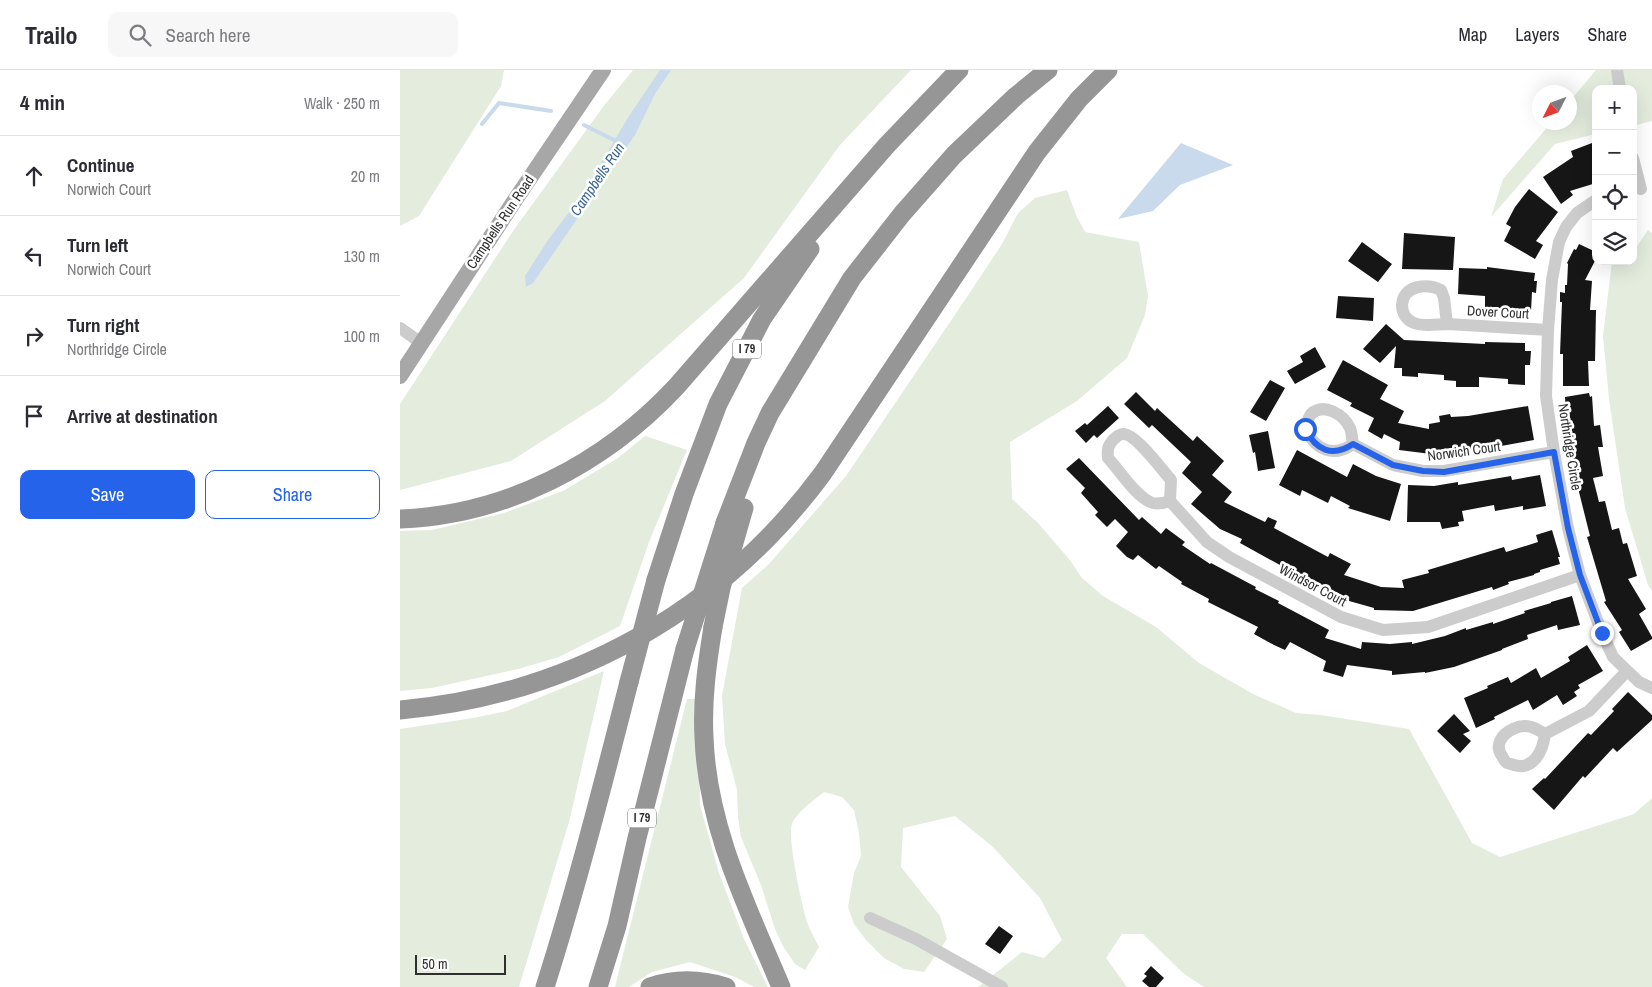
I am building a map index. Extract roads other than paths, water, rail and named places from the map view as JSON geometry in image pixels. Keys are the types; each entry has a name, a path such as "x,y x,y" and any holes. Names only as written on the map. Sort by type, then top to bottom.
{"highway":[{"name":"I 79","path":"545,987 591,830 656,580 684,494 718,404 762,319 823,229 887,145 959,70"},
{"name":"I 79","path":"598,987 617,926 636,838 685,649 725,523 756,443 770,413 852,278 902,214 954,155 984,125 1048,70"},
{"path":"400,710 480,698 516,689 565,673 613,652 646,633 686,608 730,574 770,537 812,488 842,446 1037,152 1080,99 1108,70"},
{"path":"400,519 464,510 515,496 570,471 626,435 660,405 887,145"},
{"path":"781,987 728,862 714,813 706,762 705,687 713,627 744,508 762,455 803,358"},
{"path":"650,987 685,980 700,981 726,987"}],"main road":[{"name":"Campbells Run Road","path":"400,376 603,70"}],"street":[{"path":"1617,70 1619,85"},
{"path":"1637,172 1642,189"},
{"name":"Northridge Circle","path":"1592,203 1577,213 1566,226 1559,242 1552,280 1546,396 1568,528 1580,575 1602,633 1613,656 1626,671 1640,682 1652,688"},
{"name":"Dover Court","path":"1447,324 1548,330"},
{"path":"400,328 422,343"},
{"path":"1126,434 1156,460 1171,480 1170,501 1162,504 1152,503 1140,495 1108,458 1108,445 1116,437 1126,434"},
{"name":"Norwich Court","path":"1353,444 1393,465 1423,471 1444,472 1554,452"},
{"name":"Windsor Court","path":"1170,501 1206,542 1229,557 1341,618 1383,630 1428,627 1580,575"},
{"path":"1545,734 1589,711 1626,671"},
{"path":"870,918 916,939 1002,987"}],"water":[{"name":"Campbells Run","path":"660,70 671,70 655,94 635,135 533,283 526,287 525,276 548,240 582,195 629,116"},
{"path":"1181,143 1233,165 1180,185 1153,211 1118,219"}],"waterway":[{"path":"482,124 499,103 551,111"},
{"name":"Campbells Run","path":"584,125 618,142"}]}
